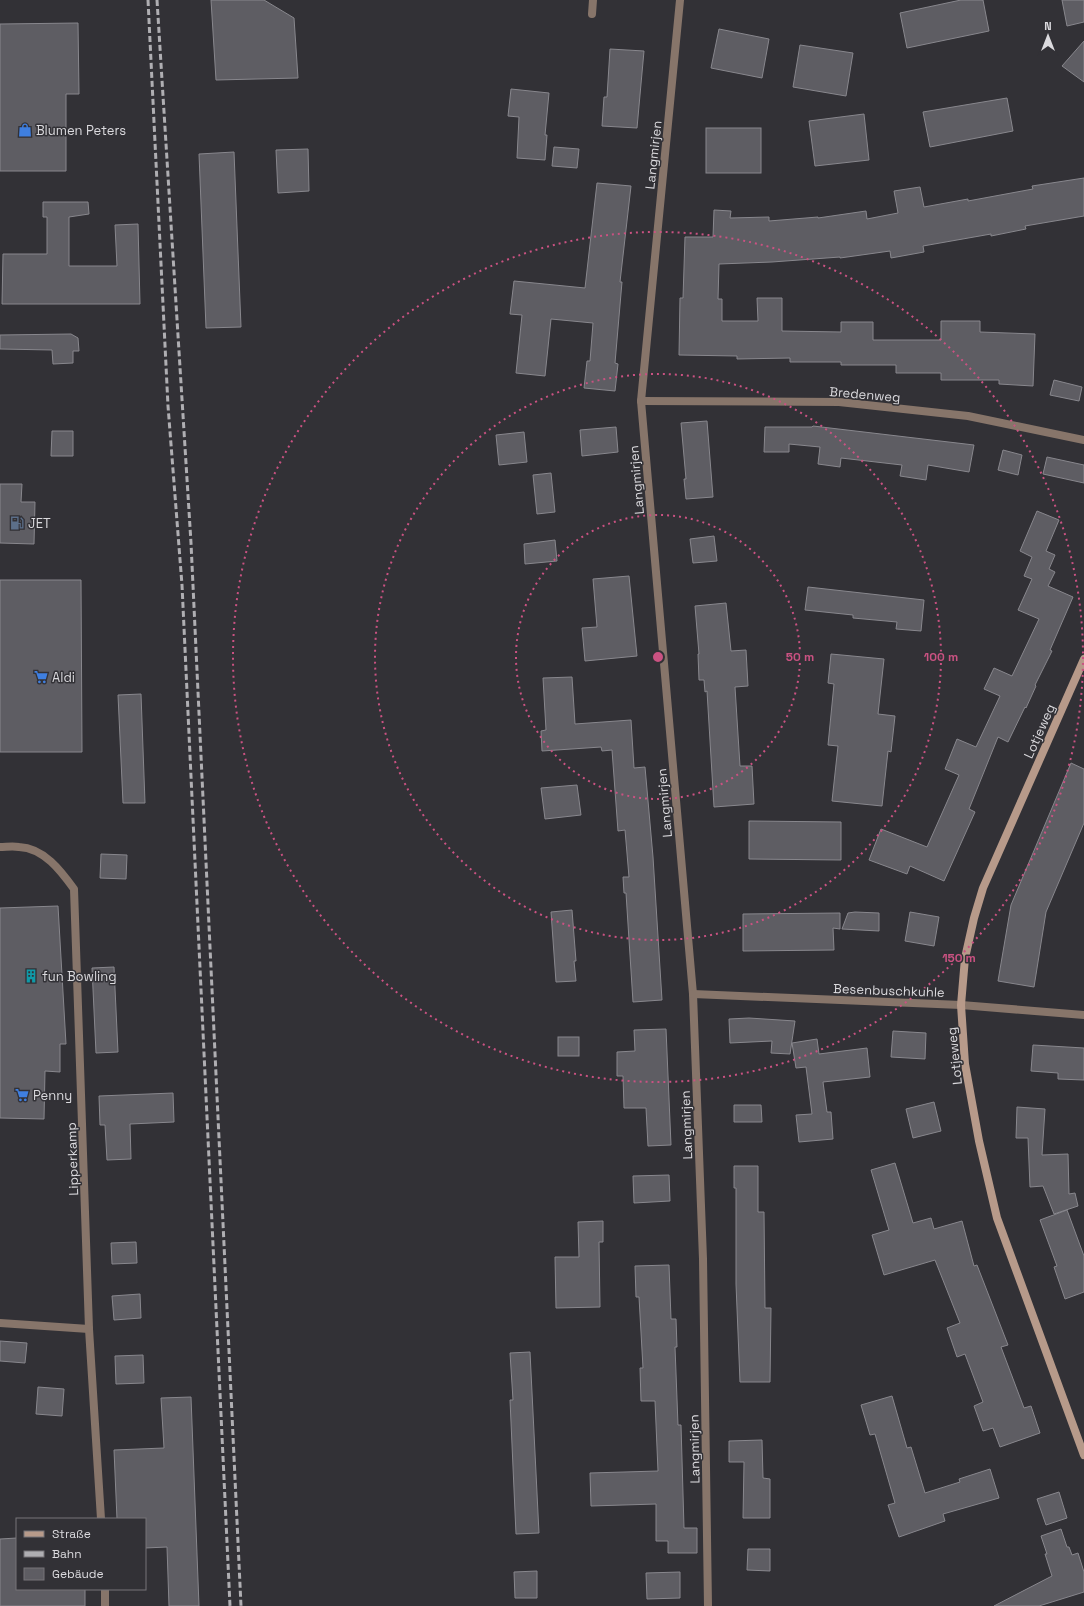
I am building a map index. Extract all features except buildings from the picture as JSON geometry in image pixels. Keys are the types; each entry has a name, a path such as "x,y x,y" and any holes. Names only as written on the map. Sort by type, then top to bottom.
{"street":[{"path":"592,14 593,0"},
{"name":"Langmirjen","path":"680,0 641,401 693,994 703,1259 708,1606"},
{"name":"Bredenweg","path":"641,401 839,402 968,416 1084,440"},
{"name":"Lotjeweg","path":"1084,659 983,888 974,918 966,958 961,1005 965,1064 979,1141 997,1218 1084,1455"},
{"name":"Lipperkamp","path":"0,847 20,847 36,851 60,868 74,889 89,1329 101,1518"},
{"name":"Besenbuschkuhle","path":"693,994 961,1005 1084,1015"},
{"path":"0,1323 89,1329"},
{"path":"105,1590 105,1606"}],"railway":[{"path":"148,0 168,406 182,585 230,1606"},
{"path":"157,0 191,543 241,1606"}],"place":[{"name":"Blumen Peters","path":"25,130"},
{"name":"JET","path":"17,523"},
{"name":"Aldi","path":"41,677"},
{"name":"fun Bowling","path":"31,976"},
{"name":"Penny","path":"22,1095"}]}
